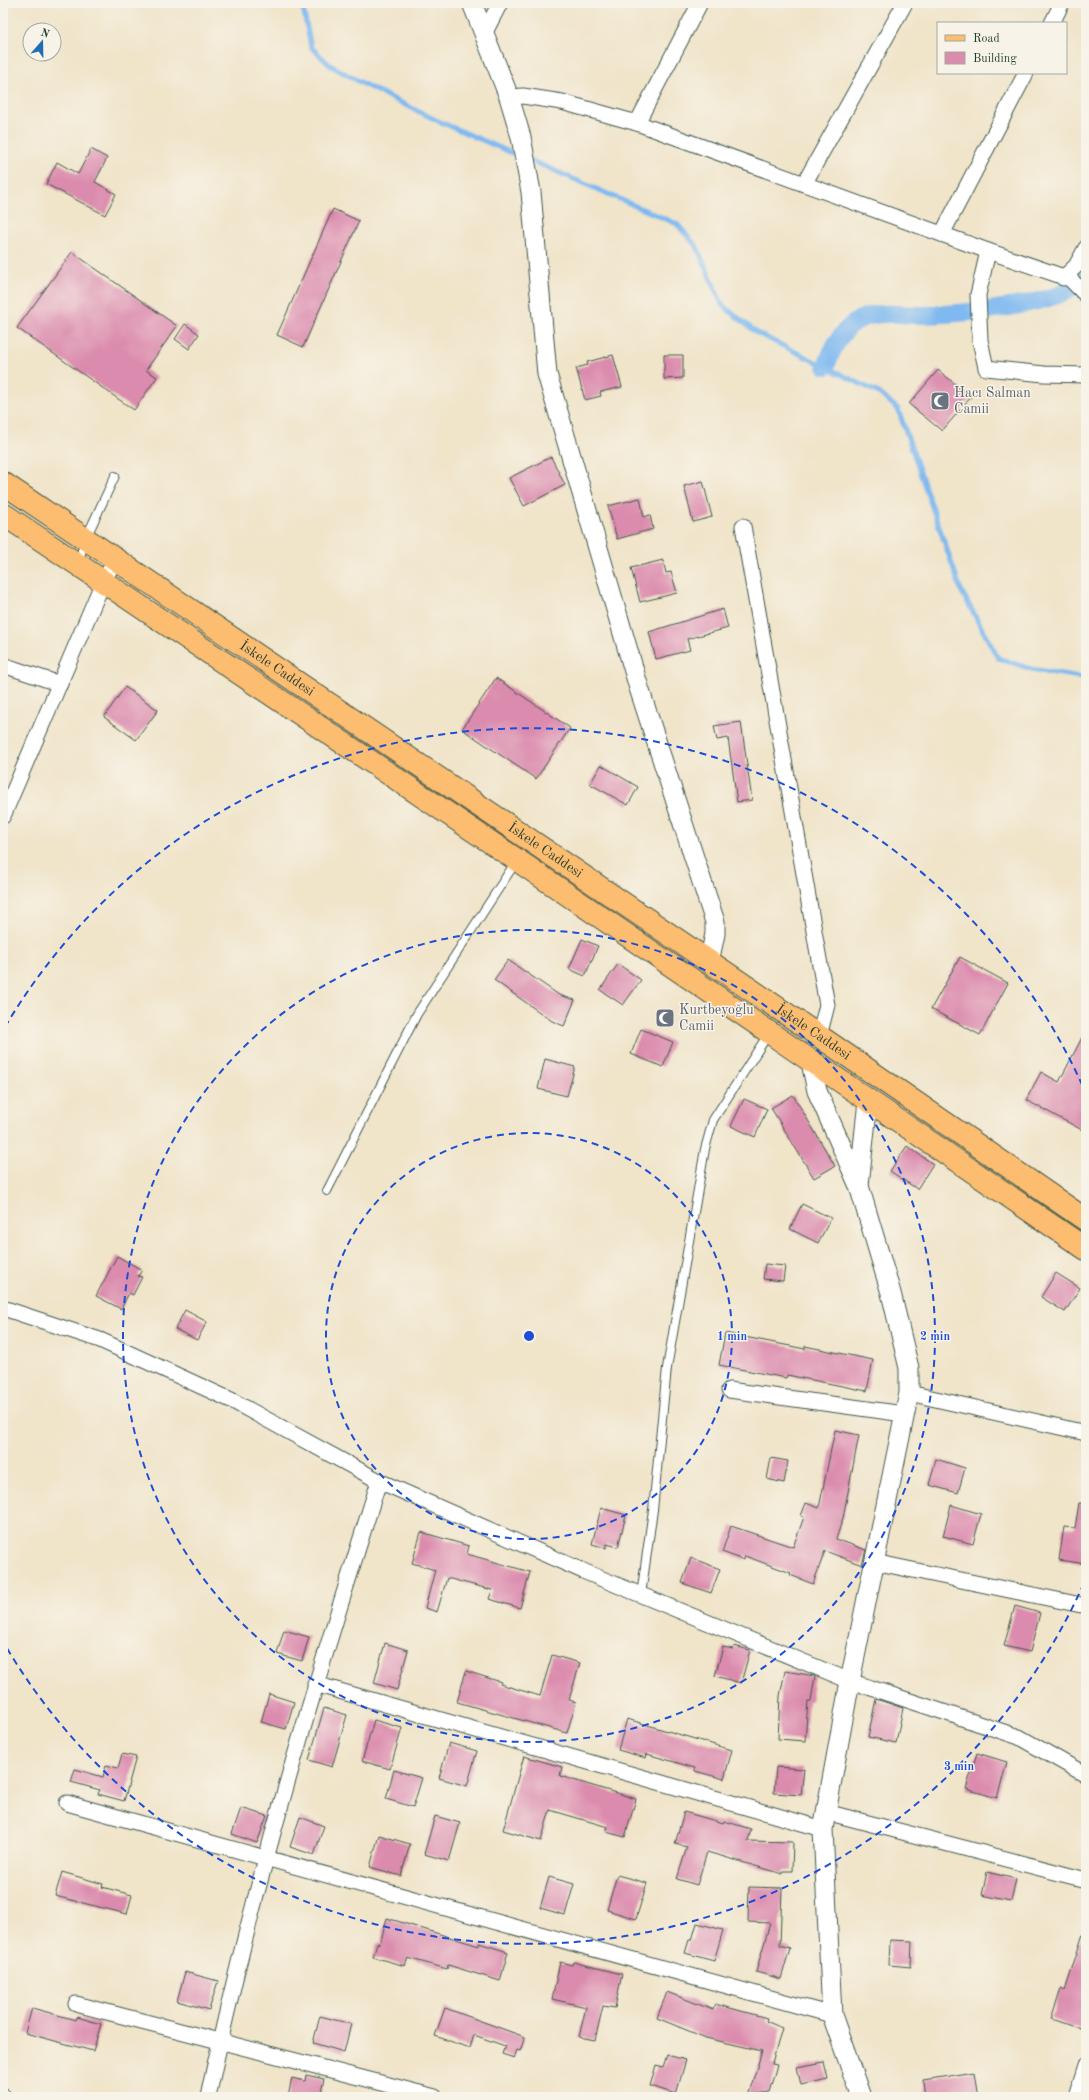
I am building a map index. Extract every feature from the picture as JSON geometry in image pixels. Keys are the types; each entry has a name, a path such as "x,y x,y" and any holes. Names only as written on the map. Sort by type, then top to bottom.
{"main road":[{"name":"İskele Caddesi","path":"3,483 818,1036 1086,1220"},
{"path":"3,514 517,860 1086,1249"}],"street":[{"path":"472,3 485,32 509,97 521,137 531,192 547,374 639,688 715,922 715,934 709,962"},
{"path":"485,32 500,3"},
{"path":"637,123 700,3"},
{"path":"804,184 905,3"},
{"path":"1052,22 1062,3"},
{"path":"942,234 1025,74"},
{"path":"509,97 523,96 562,102 637,123 988,251 1063,278 1070,279 1086,296"},
{"path":"1063,278 1076,266 1086,248"},
{"path":"988,251 978,296 980,340 986,368 1044,374 1086,375"},
{"path":"743,526 827,1005 818,1036"},
{"path":"3,816 103,582 115,560"},
{"path":"3,665 60,684"},
{"path":"811,1062 817,1091 859,1186 891,1293 909,1368 909,1393 850,1681 825,1821 832,2014 861,2097"},
{"path":"859,1186 868,1101"},
{"path":"3,1308 100,1340 231,1400 379,1481 641,1595 850,1681 1019,1737 1086,1775"},
{"path":"729,1390 904,1414"},
{"path":"909,1393 1086,1433"},
{"path":"208,2097 220,2040 266,1859 315,1684 379,1481"},
{"path":"874,1562 1086,1606"},
{"path":"315,1684 825,1821 1086,1880"},
{"path":"68,1803 266,1859 832,2014"},
{"path":"76,2004 436,2097"},
{"path":"1076,2097 1086,2065"}],"lane":[{"path":"78,565 85,540 115,476"},
{"path":"327,1191 417,1014 517,860"},
{"path":"641,1595 653,1510 667,1368 705,1149 713,1120 769,1033"}],"building":[{"path":"91,149 107,158 95,182 116,194 105,215 46,184 57,162 78,174"},
{"path":"333,209 359,221 303,347 277,335"},
{"path":"72,252 177,326 146,370 157,377 134,410 17,328"},
{"path":"185,324 199,334 189,349 175,339"},
{"path":"613,355 622,387 600,392 601,396 585,400 576,368 588,365 587,362"},
{"path":"664,355 683,355 683,378 664,379"},
{"name":"Hacı Salman Camii","path":"938,370 971,397 942,431 909,404"},
{"path":"551,457 565,485 524,506 509,478"},
{"path":"703,481 712,517 693,522 684,486"},
{"path":"640,498 644,517 650,515 653,529 617,539 608,506"},
{"path":"663,560 666,573 671,572 677,593 640,602 631,568"},
{"path":"723,609 728,628 687,639 690,650 656,659 649,632"},
{"path":"496,678 570,728 536,779 462,729"},
{"path":"125,687 158,710 136,740 104,717"},
{"path":"741,722 752,800 737,802 728,738 717,740 714,726"},
{"path":"601,765 638,787 628,805 590,784"},
{"path":"582,939 598,946 585,976 569,969"},
{"path":"960,957 1008,983 980,1035 931,1009"},
{"path":"508,960 559,995 575,1000 564,1026 552,1021 494,980"},
{"path":"618,964 641,980 623,1005 600,990"},
{"path":"641,1029 673,1042 663,1067 631,1054"},
{"path":"1086,1030 1086,1132 1026,1100 1041,1072 1059,1082"},
{"path":"545,1059 575,1067 567,1096 538,1089"},
{"path":"793,1095 835,1166 814,1178 771,1108"},
{"path":"744,1099 767,1109 755,1137 731,1126"},
{"path":"907,1146 933,1164 917,1189 890,1171"},
{"path":"802,1204 831,1218 818,1243 790,1229"},
{"path":"117,1256 142,1270 138,1276 142,1277 133,1295 129,1293 121,1309 96,1296"},
{"path":"765,1264 785,1266 783,1281 763,1279"},
{"path":"1056,1273 1080,1288 1065,1312 1041,1297"},
{"path":"185,1310 207,1322 197,1340 175,1329"},
{"path":"725,1333 805,1349 805,1346 873,1360 867,1391 787,1375 786,1378 719,1365"},
{"path":"835,1430 859,1435 843,1518 836,1539 866,1550 862,1565 825,1551 813,1584 790,1575 791,1573 745,1556 744,1560 722,1552 731,1526 793,1547 804,1517 801,1516 806,1503 819,1508"},
{"path":"771,1458 788,1461 784,1483 767,1479"},
{"path":"936,1459 965,1468 958,1493 929,1485"},
{"path":"1079,1503 1086,1504 1086,1564 1059,1560 1064,1527 1075,1528"},
{"path":"951,1505 981,1514 973,1544 943,1536"},
{"path":"601,1508 626,1515 618,1547 607,1544 606,1548 592,1544"},
{"path":"421,1532 469,1546 467,1554 530,1572 520,1608 489,1599 492,1590 447,1578 437,1612 425,1608 435,1570 412,1563"},
{"path":"691,1558 720,1569 711,1593 682,1583"},
{"path":"1015,1606 1040,1613 1030,1652 1004,1646"},
{"path":"284,1630 309,1637 302,1661 277,1654"},
{"path":"385,1643 408,1650 397,1690 374,1683"},
{"path":"734,1646 750,1650 741,1683 715,1676 723,1647 733,1649"},
{"path":"552,1655 580,1663 569,1700 576,1702 567,1733 457,1702 466,1671 501,1682 500,1684 540,1696"},
{"path":"785,1671 815,1676 811,1701 808,1701 805,1741 778,1739 780,1696"},
{"path":"269,1694 294,1702 286,1729 261,1722"},
{"path":"876,1699 903,1708 896,1743 868,1737"},
{"path":"324,1708 347,1715 332,1767 309,1760"},
{"path":"627,1719 732,1750 724,1779 695,1771 695,1768 647,1754 646,1758 618,1750"},
{"path":"374,1720 402,1728 390,1769 362,1761"},
{"path":"449,1743 477,1751 467,1786 439,1778"},
{"path":"977,1753 1007,1762 997,1798 966,1789"},
{"path":"122,1754 136,1757 124,1801 98,1794 100,1790 71,1782 75,1769 103,1777 106,1765 118,1768"},
{"path":"524,1756 562,1767 560,1776 636,1799 625,1837 606,1832 608,1827 550,1810 541,1841 503,1830"},
{"path":"776,1767 804,1769 801,1795 774,1793"},
{"path":"394,1770 422,1778 413,1807 386,1799"},
{"path":"241,1808 267,1816 257,1843 232,1834"},
{"path":"684,1812 751,1829 748,1841 793,1842 792,1871 783,1871 783,1874 707,1852 697,1885 677,1879 687,1847 675,1844"},
{"path":"435,1816 460,1823 449,1861 424,1854"},
{"path":"300,1817 324,1826 314,1855 290,1847"},
{"path":"379,1835 410,1844 401,1876 370,1867"},
{"path":"62,1872 103,1884 102,1887 132,1895 127,1914 55,1896"},
{"path":"987,1872 1016,1879 1011,1901 982,1895"},
{"path":"617,1875 647,1883 636,1919 607,1910"},
{"path":"549,1877 574,1884 565,1915 540,1908"},
{"path":"749,1887 782,1888 780,1945 790,1948 781,1979 756,1972 770,1923 748,1922"},
{"path":"387,1918 479,1946 479,1943 508,1952 500,1981 448,1965 447,1969 408,1958 405,1966 373,1957 377,1943 380,1944"},
{"path":"697,1923 723,1930 714,1961 685,1953 689,1940 692,1940"},
{"path":"1083,1934 1086,1935 1086,2031 1051,2019 1061,1988 1065,1990"},
{"path":"890,1940 912,1941 911,1967 889,1965"},
{"path":"560,1962 572,1965 573,1962 622,1974 615,2008 603,2006 595,2040 579,2037 586,2007 552,1999"},
{"path":"185,1972 218,1981 209,2010 177,2001"},
{"path":"667,1992 713,2010 715,2004 767,2018 766,2021 782,2028 772,2064 777,2065 769,2092 748,2096 762,2051 706,2038 657,2018"},
{"path":"32,2008 76,2020 77,2017 101,2024 93,2051 25,2033"},
{"path":"445,2008 525,2037 520,2051 517,2050 514,2058 502,2054 505,2046 474,2035 470,2048 435,2036"},
{"path":"320,2016 351,2024 344,2052 313,2043"},
{"path":"667,2055 686,2060 676,2094 650,2086 656,2065 663,2067"},
{"path":"824,2062 828,2079 801,2085 797,2067"},
{"path":"975,2072 979,2097 925,2097 923,2080"},
{"path":"306,2075 324,2079 320,2097 288,2097 292,2078 305,2081"}],"waterway":[{"path":"302,3 311,47 330,65 369,87 438,121 519,156"},
{"path":"530,160 677,224 697,247 722,305 757,333 879,393 898,409 961,590 998,658 1031,669 1086,678"},
{"path":"826,366 834,348 844,332 854,323 869,316 878,314 922,315 960,313 1010,307 1034,302 1056,295 1074,287 1086,277"}],"place":[{"name":"Hacı Salman Camii","path":"940,401"},
{"name":"Kurtbeyoğlu Camii","path":"665,1018"}]}
